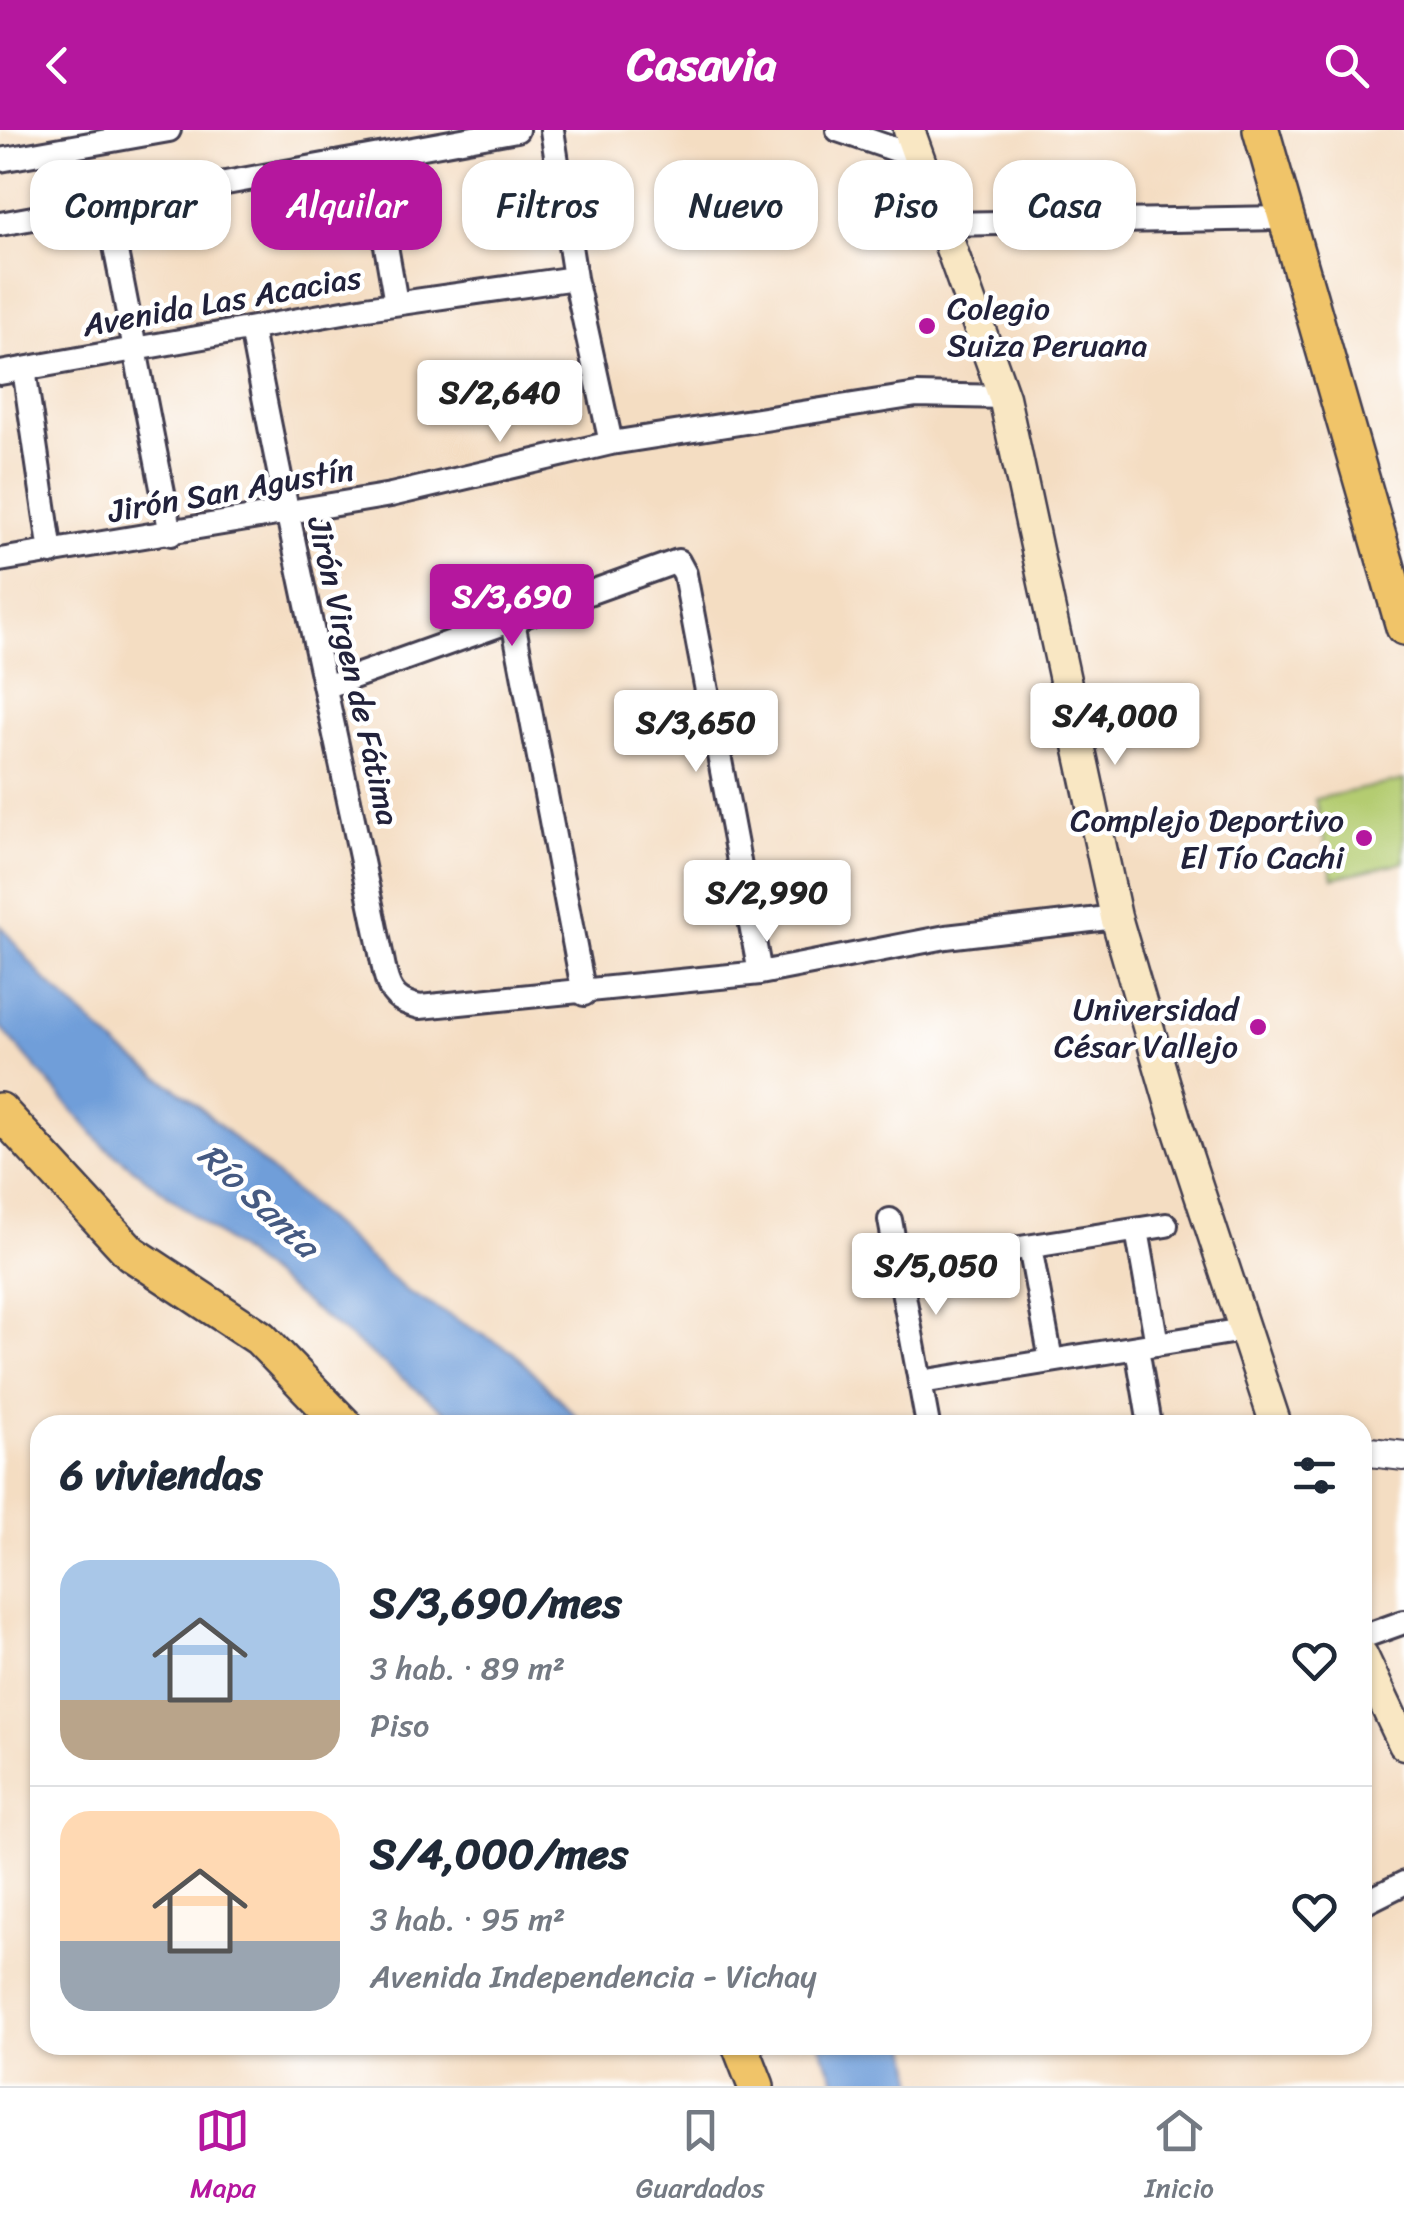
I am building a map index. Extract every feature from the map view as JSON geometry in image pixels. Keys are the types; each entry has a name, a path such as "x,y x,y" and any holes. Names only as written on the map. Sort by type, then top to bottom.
{"main road":[{"path":"1261,130 1404,627"},
{"path":"953,250 1004,397 1116,917 1273,1415"},
{"path":"0,1111 131,1253 260,1338 334,1415"},
{"path":"1372,1675 1404,1744"},
{"path":"744,2055 756,2086"}],"street":[{"path":"0,160 118,134 169,130"},
{"path":"371,160 517,130"},
{"path":"552,130 575,278 611,443"},
{"path":"838,130 914,144"},
{"path":"973,223 1287,218"},
{"path":"0,224 30,219"},
{"path":"115,250 171,534"},
{"path":"387,250 396,304"},
{"name":"Avenida Las Acacias","path":"0,374 396,304 575,278"},
{"name":"Jirón Virgen de Fátima","path":"251,329 285,512 328,686 390,991 402,1003 420,1007 584,994"},
{"path":"24,370 51,553"},
{"name":"Jirón San Agustín","path":"0,560 171,534 493,474 611,443 917,394 1004,397"},
{"path":"328,686 678,561 684,574 760,973"},
{"path":"513,621 584,994 760,973 946,936 1116,917"},
{"path":"890,1220 926,1415"},
{"path":"900,1267 1166,1226"},
{"path":"1137,1230 1150,1415"},
{"path":"1030,1248 1051,1360"},
{"path":"921,1382 1243,1330"},
{"path":"1372,1452 1404,1456"},
{"path":"1372,1648 1404,1622"},
{"path":"1372,1899 1404,1883"}],"green space":[{"name":"Complejo Deportivo El Tío Cachi","path":"1404,780 1404,862 1333,878 1315,799"}],"water":[{"name":"Río Santa","path":"0,925 44,979 121,1050 188,1097 405,1290 513,1352 575,1415 449,1415 102,1144 0,1026"},
{"path":"824,2055 911,2055 916,2086 837,2086"}],"place":[{"name":"Colegio Suiza Peruana","path":"927,326"},
{"name":"Complejo Deportivo El Tío Cachi","path":"1364,838"},
{"name":"Universidad César Vallejo","path":"1258,1027"}]}
